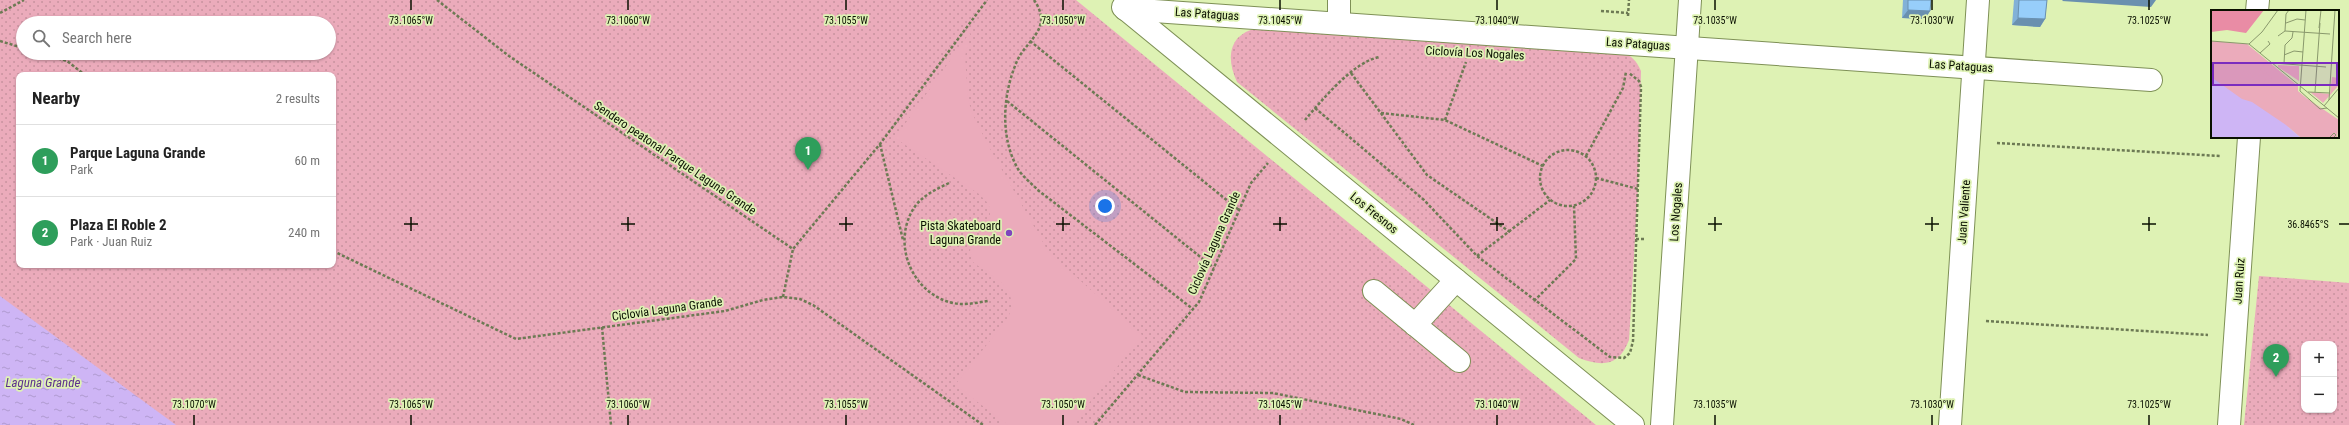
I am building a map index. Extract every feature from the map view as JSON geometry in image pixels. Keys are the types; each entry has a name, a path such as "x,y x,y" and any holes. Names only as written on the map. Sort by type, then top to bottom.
{"street":[{"path":"1339,0 1339,24"},
{"name":"Los Nogales","path":"1662,425 1690,0"},
{"name":"Juan Valiente","path":"1950,425 1978,0"},
{"path":"2257,10 2258,0"},
{"name":"Las Pataguas","path":"1120,4 1339,24 2151,80"},
{"name":"Los Fresnos","path":"1120,4 1633,425"},
{"name":"Juan Ruiz","path":"2229,425 2248,147"},
{"path":"1415,325 1456,280"},
{"path":"1374,291 1459,361"}],"path":[{"path":"0,13 24,0"},
{"name":"Sendero peatonal Parque Laguna Grande","path":"437,0 509,56 793,249"},
{"path":"783,297 793,249 880,144 987,0"},
{"path":"1034,0 1041,16 1041,24 1012,73 1006,100 1008,136 1018,168 1028,180 1193,309"},
{"path":"1626,44 1628,0"},
{"path":"0,41 16,46"},
{"path":"1030,41 1239,210"},
{"path":"1287,141 1315,108 1351,73 1368,61 1378,57 1386,57"},
{"path":"64,60 67,61 80,72"},
{"name":"Ciclovía Los Nogales","path":"1458,61 1473,62"},
{"path":"1445,120 1466,62"},
{"path":"1315,108 1424,200 1477,256 1534,301 1610,357 1624,358 1630,353 1633,341 1641,87 1639,81 1626,70 1618,70"},
{"path":"1586,156 1623,88 1626,70"},
{"path":"1351,73 1427,175 1510,232"},
{"path":"1006,100 1214,268"},
{"path":"1380,113 1445,120 1543,166"},
{"name":"Ciclovía Laguna Grande","path":"1095,425 1199,302 1251,183 1287,141"},
{"path":"1969,141 2248,147"},
{"path":"880,144 904,242 907,262 916,280 931,294 949,302 969,305 988,301"},
{"path":"1562,150 1574,150 1586,156 1594,166 1596,178 1594,190 1586,200 1574,206 1562,206 1550,200 1543,190 1540,178 1543,166 1550,156 1562,150"},
{"path":"1596,178 1638,189"},
{"path":"904,242 907,223 916,205 931,192 949,183"},
{"path":"1477,256 1550,200"},
{"path":"1534,301 1576,259 1574,206"},
{"name":"Ciclovía Laguna Grande","path":"336,252 516,339 725,311 763,300 783,297 800,299 813,305 983,425"},
{"path":"1957,319 2235,337"},
{"path":"602,327 611,425"},
{"path":"1137,375 1185,392 1273,393 1400,419 1414,425"}],"shaded area":[{"path":"0,0 1076,0 1596,425 0,425"},
{"path":"1263,27 1621,52 1633,59 1641,71 1638,189 1629,340 1625,349 1620,355 1609,362 1603,363 1596,363 1579,358 1237,82 1231,62 1233,46 1237,39 1244,33 1252,29"},
{"name":"Pista Skateboard Laguna Grande","path":"971,31 965,56 968,100 974,117 989,147 1049,253 1142,335 1072,425 1008,425 955,385 1008,318 1011,307 1011,298 1003,284 973,262 970,250 990,216 990,208 979,194 895,138"},
{"path":"2259,276 2349,283 2349,425 2244,425"}],"water":[{"name":"Laguna Grande","path":"0,296 176,425 0,425"}],"building":[{"path":"1908,0 1931,0 1930,11 1908,10"},
{"path":"2019,0 2047,0 2045,19 2018,18"}],"place":[{"name":"Parque Laguna Grande","path":"808,170"},
{"name":"Pista Skateboard Laguna Grande","path":"1009,233"},
{"name":"Plaza El Roble 2","path":"2276,377"}]}
